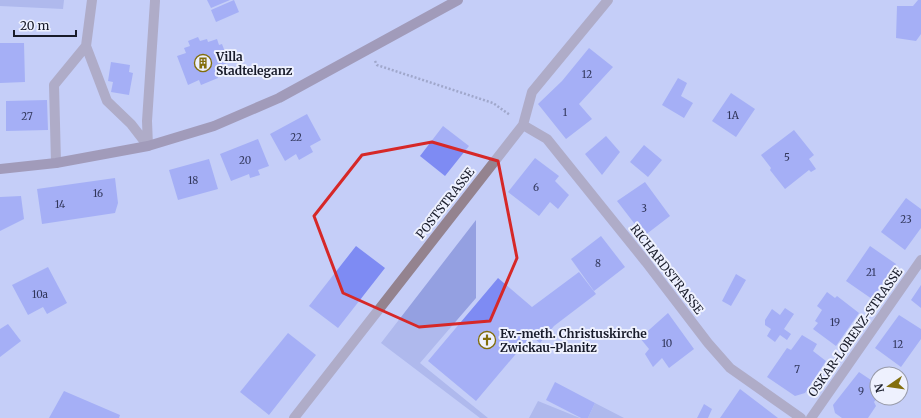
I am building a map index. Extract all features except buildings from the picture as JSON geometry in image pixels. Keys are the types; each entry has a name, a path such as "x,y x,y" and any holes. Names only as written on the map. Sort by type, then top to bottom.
{"main road":[{"path":"0,169 56,163 148,146 214,126 272,101 458,0"}],"street":[{"path":"92,0 86,46 107,101 131,124 148,146"},
{"name":"POSTSTRASSE","path":"294,418 523,125 532,92 608,0"},
{"path":"148,146 147,121 155,1"},
{"path":"56,163 54,85 86,46"},
{"name":"RICHARDSTRASSE","path":"523,125 546,139 646,262 708,343 730,368 801,418"},
{"name":"OSKAR-LORENZ-STRASSE","path":"811,418 921,260"}],"path":[{"path":"368,50 377,65 493,103 523,125"}],"highlighted area":[{"path":"432,142 498,161 517,258 490,321 419,327 343,293 314,216 362,155"}],"shaded area":[{"path":"0,0 64,0 63,9 0,6"},
{"path":"476,220 476,298 420,363 488,418 480,418 381,343"},
{"path":"538,401 580,418 529,418"},
{"path":"595,403 624,418 588,418"}],"place":[{"name":"Villa Stadteleganz","path":"203,63"},
{"name":"Ev.-meth. Christuskirche Zwickau-Planitz","path":"487,340"}]}
